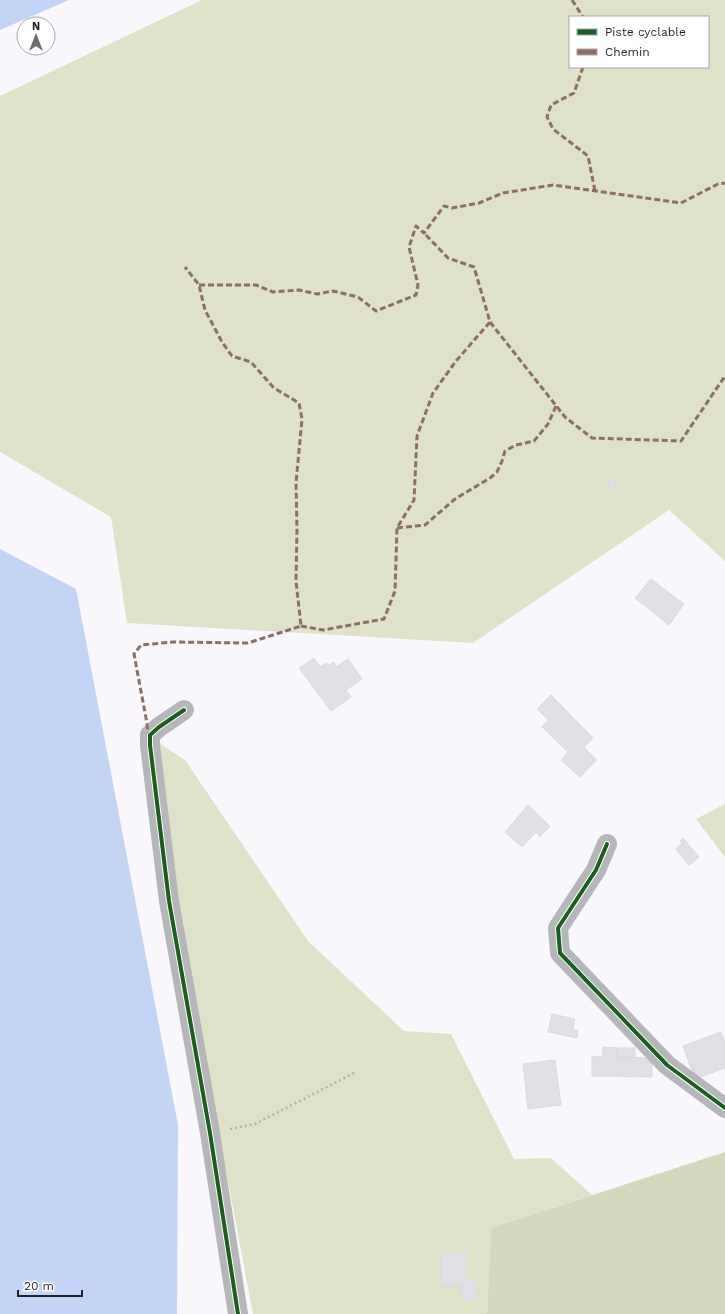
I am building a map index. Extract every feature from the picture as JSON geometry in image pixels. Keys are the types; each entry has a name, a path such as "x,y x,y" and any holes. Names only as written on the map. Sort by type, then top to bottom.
{"street":[{"path":"184,710 150,735 150,745 169,901 210,1133 238,1314"},
{"path":"607,844 596,870 558,928 560,953 667,1065 725,1108"}],"path":[{"path":"210,1133 255,1124 356,1072"}],"green space":[{"path":"202,0 725,0 725,561 669,510 473,643 127,623 111,517 0,452 0,96"},
{"path":"144,733 185,760 308,941 404,1031 451,1034 514,1159 551,1158 592,1195 491,1228 487,1314 253,1314"},
{"path":"725,804 725,857 696,819"},
{"path":"725,1152 725,1314 487,1314 491,1228"}],"water":[{"path":"0,0 69,0 32,16 16,16 16,23 0,30"},
{"path":"0,549 76,589 178,1125 177,1314 0,1314"}],"building":[{"path":"613,478 618,489 613,492 607,481"},
{"path":"651,579 684,604 669,625 635,598"},
{"path":"314,658 320,667 327,663 329,665 334,662 337,667 348,659 362,679 346,690 351,697 331,711 299,668"},
{"path":"551,695 593,738 584,747 597,760 580,777 561,760 568,752 542,727 548,720 537,709"},
{"path":"528,805 550,826 540,837 536,832 522,847 505,832"},
{"path":"683,838 699,857 696,860 680,841"},
{"path":"682,843 696,860 689,865 676,849"},
{"path":"552,1014 575,1019 573,1029 578,1031 577,1038 548,1032"},
{"path":"721,1032 725,1043 725,1068 695,1079 683,1046"},
{"path":"603,1047 617,1048 617,1057 652,1058 652,1077 592,1076 592,1056 602,1057"},
{"path":"617,1048 635,1048 635,1057 617,1057"},
{"path":"555,1060 561,1105 528,1109 523,1064"},
{"path":"466,1254 466,1280 476,1280 476,1300 461,1300 461,1286 441,1287 441,1255"}],"marked path":[{"path":"572,0 582,16"},
{"path":"583,68 574,93 551,105 547,117 553,129 588,156 595,191"},
{"path":"199,285 256,285 273,292 299,290 317,294 333,291 358,297 376,311 416,295 418,285 409,247 416,226 424,233 444,206 452,208 479,203 503,193 553,185 681,203 718,184 725,183"},
{"path":"301,626 323,630 384,619 395,591 397,528 414,500 417,436 433,393 456,361 490,322 474,267 448,258 424,233"},
{"path":"149,738 134,654 141,645 173,642 248,643 301,626 296,581 296,483 302,419 299,403 274,388 251,362 232,356 222,342 205,310 199,285 185,267"},
{"path":"490,322 565,417 592,438 681,441 725,376"},
{"path":"397,528 425,525 455,499 490,478 497,472 505,451 516,445 534,441 548,424 556,406"}],"cycle path":[{"path":"184,710 150,735 150,745 169,901 210,1133 238,1314"},
{"path":"607,844 596,870 558,928 560,953 667,1065 725,1108"}]}
